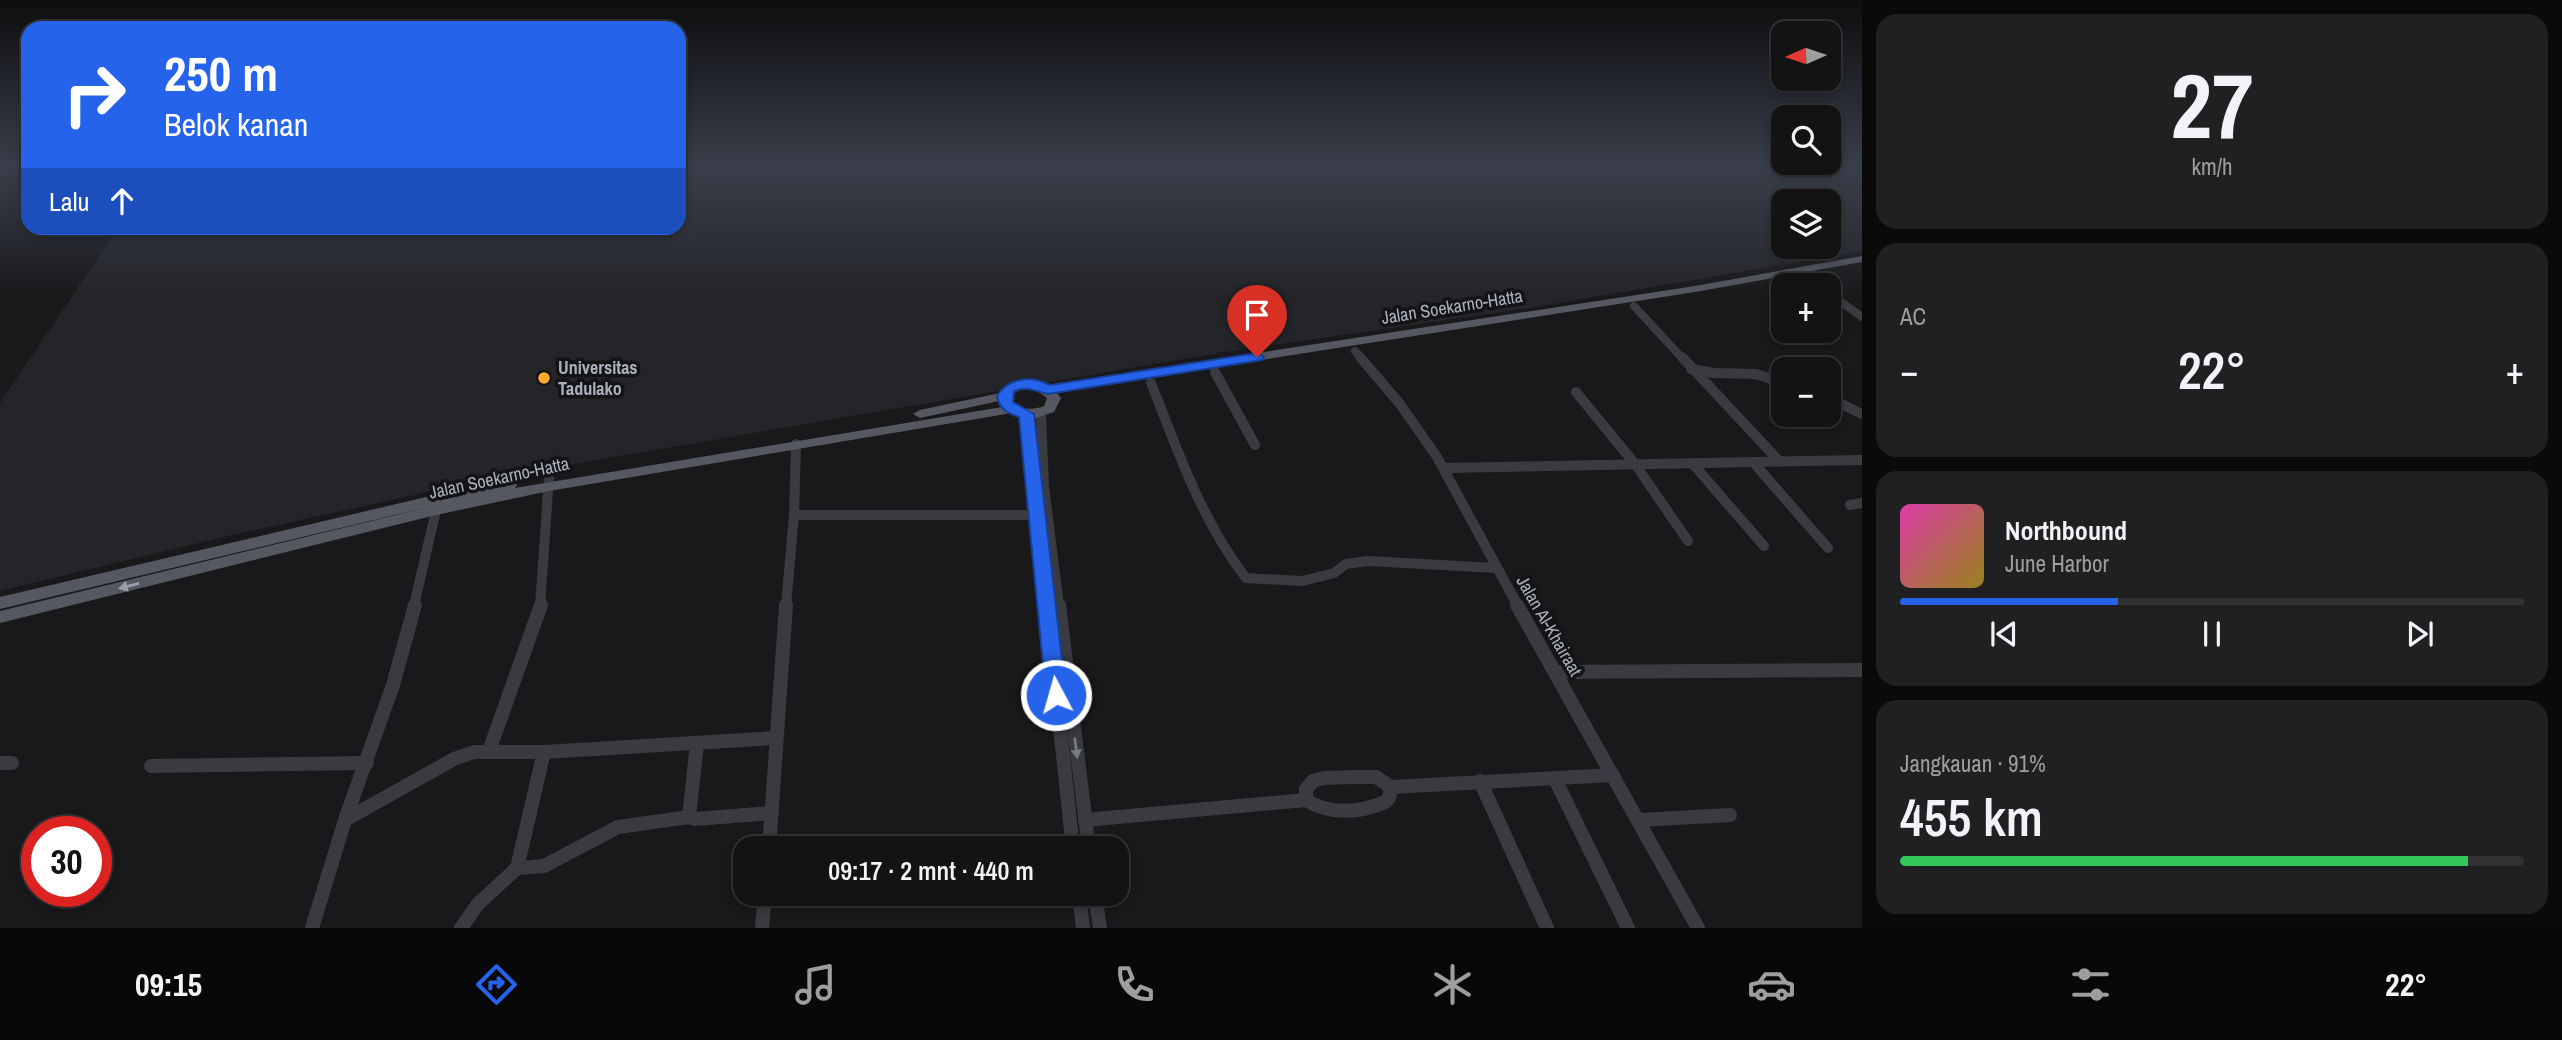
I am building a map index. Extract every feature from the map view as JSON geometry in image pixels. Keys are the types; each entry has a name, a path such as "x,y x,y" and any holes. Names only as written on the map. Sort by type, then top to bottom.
{"main road":[{"name":"Jalan Soekarno-Hatta","path":"1051,394 1695,289 1862,259"},
{"name":"Jalan Soekarno-Hatta","path":"1841,273 1862,267"},
{"name":"Jalan Soekarno-Hatta","path":"1051,394 1151,383 1634,306 1771,288"},
{"path":"1020,384 1039,385 1051,394 1049,409 1041,413 1014,407 1009,388 1020,384"},
{"name":"Jalan Soekarno-Hatta","path":"0,617 549,481 962,407 1014,407"},
{"name":"Jalan Soekarno-Hatta","path":"0,603 439,499 1014,407"}],"street":[{"path":"1841,302 1862,317"},
{"path":"1634,306 1779,461"},
{"name":"Jalan Al-Khairaat","path":"1355,351 1413,419 1445,468 1496,568 1640,820 1698,928"},
{"path":"1690,368 1715,375 1753,373 1771,382"},
{"path":"1215,372 1255,445"},
{"path":"1151,383 1192,487 1225,551 1246,578 1302,581 1334,573 1346,564 1368,561 1496,568"},
{"path":"1576,392 1635,464 1688,541"},
{"path":"1841,404 1862,414"},
{"path":"1014,407 1036,515 1072,836"},
{"path":"1041,413 1044,487 1087,836"},
{"path":"770,836 794,515 796,444"},
{"path":"1445,468 1857,460 1862,468"},
{"path":"1753,463 1828,548"},
{"path":"1693,464 1764,546"},
{"path":"489,751 541,604 545,581 543,560 549,481"},
{"path":"312,928 413,613 436,510"},
{"path":"794,515 1036,515"},
{"path":"1555,673 1862,670"},
{"path":"345,820 454,759 474,752 544,752 776,738"},
{"path":"689,817 697,744"},
{"path":"461,928 478,904 517,868 544,752"},
{"path":"151,766 367,763"},
{"path":"1306,800 1306,789 1313,781 1324,778 1376,777 1391,787 1614,775"},
{"path":"1555,779 1628,928"},
{"path":"1480,781 1547,928"},
{"path":"1085,820 1306,800 1316,808 1328,811 1363,808 1382,805 1390,797 1391,787"},
{"path":"517,868 544,866 618,827 689,817 695,819 772,813"},
{"path":"1640,820 1730,815"},
{"path":"762,928 764,906"},
{"path":"1080,906 1083,928"},
{"path":"1097,906 1100,928"}],"shaded area":[{"name":"Universitas Tadulako","path":"686,211 1771,211 1771,259 1815,259 1536,307 1218,353 492,478 219,538 0,591 0,403 113,235 686,235"},
{"name":"Universitas Tadulako","path":"1841,211 1862,211 1862,251 1841,255"}],"place":[{"name":"Universitas Tadulako","path":"544,378"}],"route":[{"path":"1056,695 1026,414 1012,409 1004,396 1009,388 1020,384 1030,383 1048,389 1257,357"}]}
